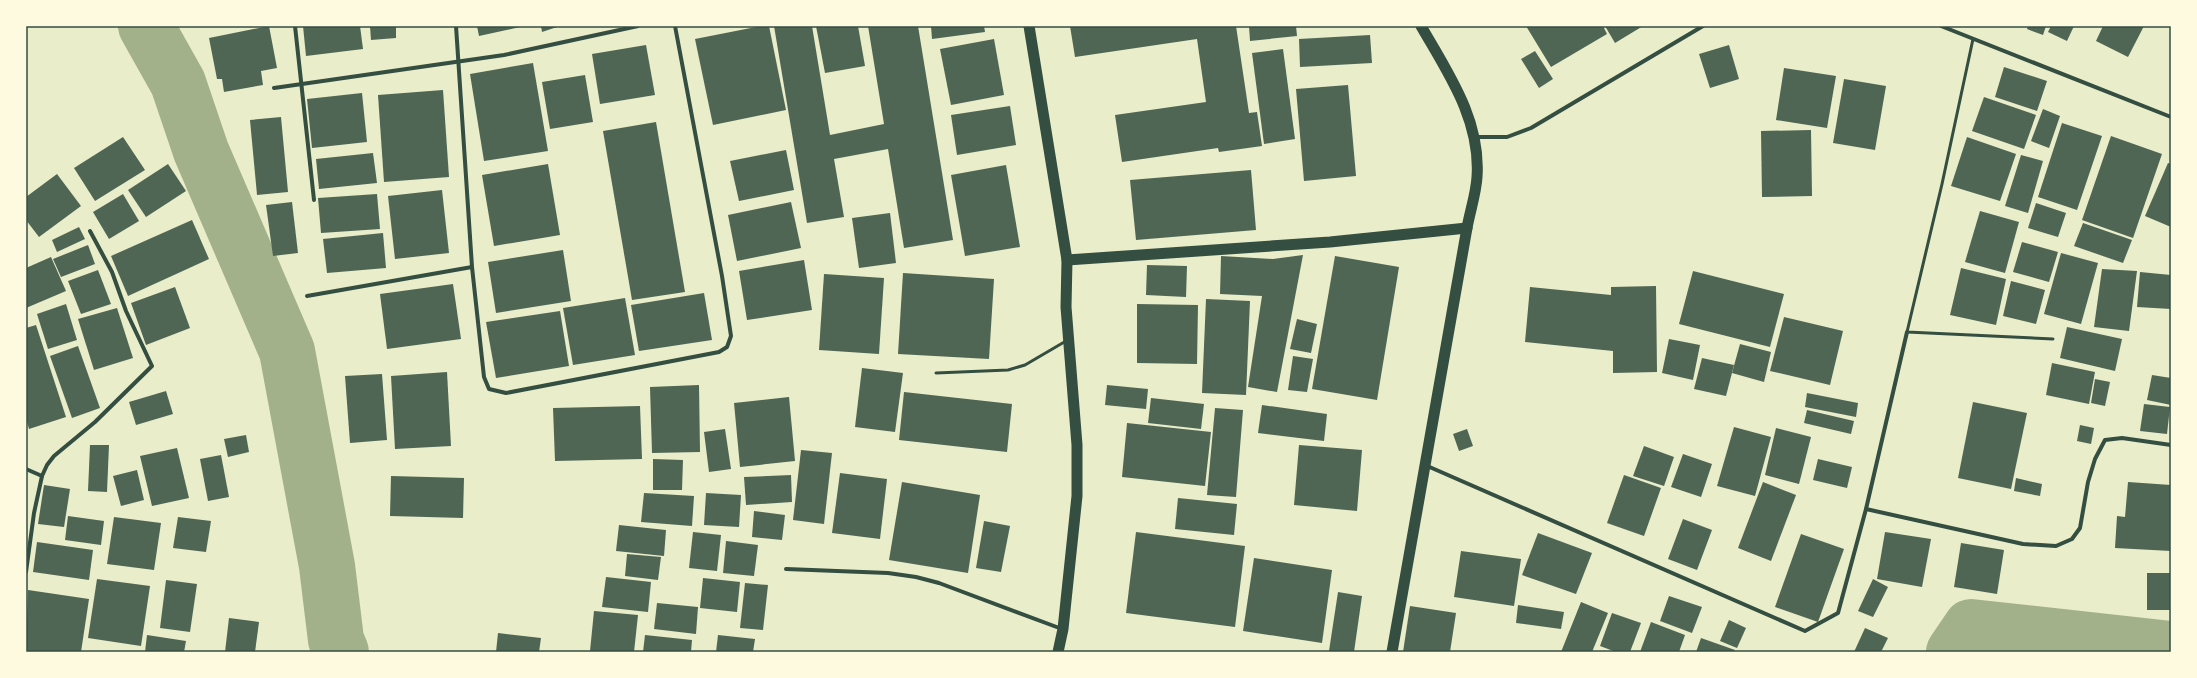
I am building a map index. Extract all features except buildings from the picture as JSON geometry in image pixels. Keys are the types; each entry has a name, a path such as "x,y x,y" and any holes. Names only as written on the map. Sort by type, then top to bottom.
{"highway":[{"path":"1029,26 1067,260 1066,307 1070,339 1077,445 1077,496 1058,652"},
{"path":"1392,652 1424,465 1477,178 1476,137 1460,94 1421,26"},
{"path":"1067,260 1330,242 1467,228"}],"street":[{"path":"295,26 314,200"},
{"path":"456,26 472,267 484,377 489,389 494,392 514,391 718,352 727,347 731,336 722,276 675,26"},
{"path":"274,88 504,55 638,26"},
{"path":"1476,137 1507,138 1531,128 1703,26"},
{"path":"1940,26 2171,117"},
{"path":"26,572 34,513 42,476 54,456 95,422 152,366 126,311 112,272 90,231"},
{"path":"307,296 472,267"},
{"path":"1424,465 1805,631 1838,613 1866,509 1907,332"},
{"path":"1866,509 2023,544 2056,546 2072,539 2080,528 2088,482 2095,459 2106,440 2122,438 2171,445"},
{"path":"26,470 42,476"},
{"path":"786,569 888,573 916,577 939,583 1062,629"}],"lane":[{"path":"1973,39 1942,184 1907,332 2053,339"},
{"path":"936,373 1008,370 1025,365 1070,339"}],"waterway":[{"path":"146,26 178,83 201,151 287,351 327,566 336,640 341,652"},
{"path":"1954,652 1971,627 2171,649"}]}
